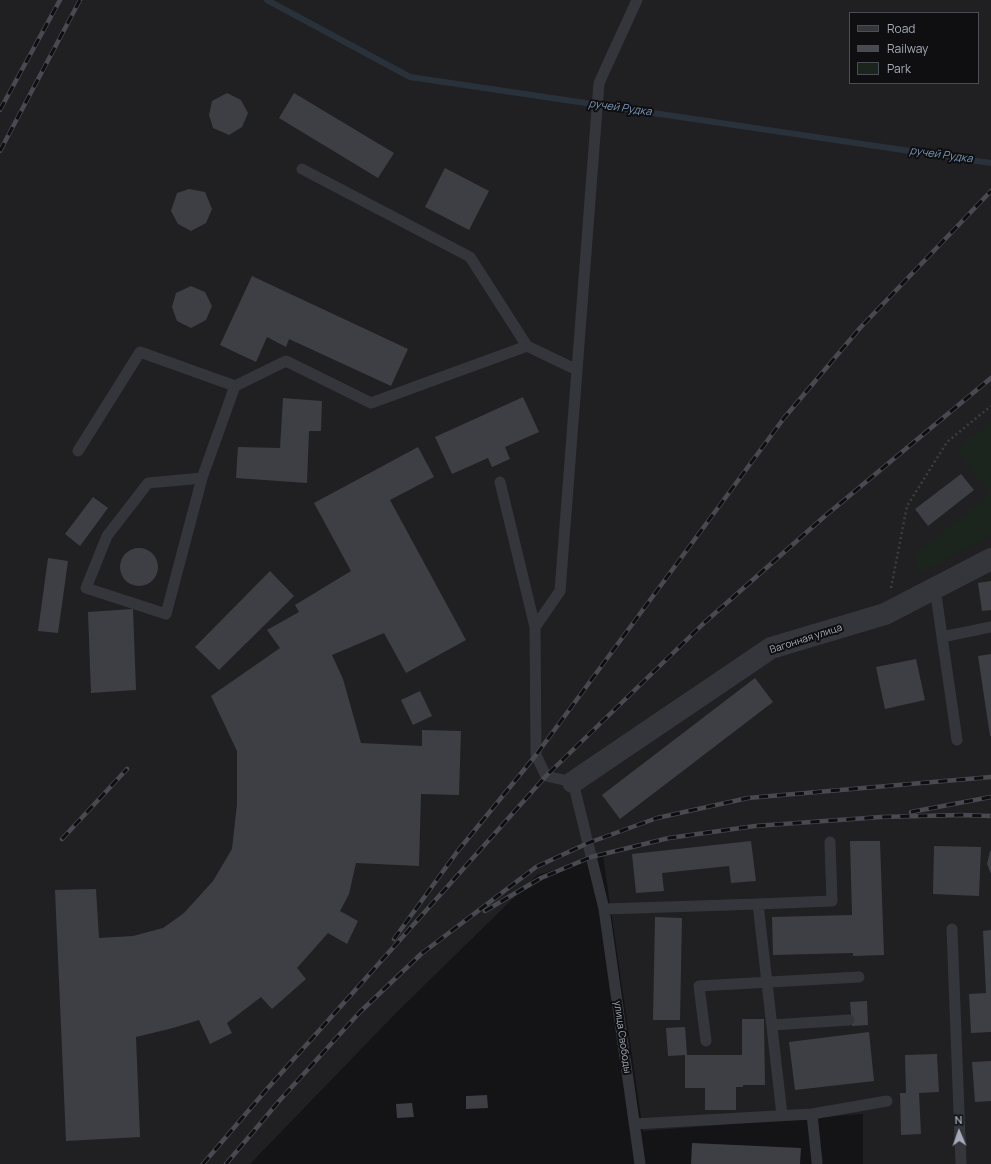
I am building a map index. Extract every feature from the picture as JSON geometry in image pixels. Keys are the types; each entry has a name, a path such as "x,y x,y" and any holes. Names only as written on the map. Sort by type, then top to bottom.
{"street":[{"name":"Вагонная улица","path":"573,782 771,648 885,614 991,558"}],"lane":[{"path":"535,627 560,591 599,83 637,0"},
{"path":"302,170 470,257 528,346 577,370"},
{"path":"202,478 148,482 107,536 86,588 166,614 202,478 235,386 286,361 371,403 528,346"},
{"path":"78,451 140,352 235,386"},
{"path":"500,482 535,627 536,755 546,776 573,782"},
{"path":"935,588 957,740"},
{"path":"942,637 991,627"},
{"name":"улица Свободы","path":"573,782 604,909 640,1164"},
{"path":"604,909 832,901 830,842"},
{"path":"758,904 782,1115"},
{"path":"952,928 961,1164"},
{"path":"706,1041 699,986 858,977"},
{"path":"772,1025 849,1020"},
{"path":"634,1124 812,1114 887,1101"},
{"path":"812,1114 817,1162"}],"path":[{"path":"885,614 907,506 946,442 991,406"}],"shaded area":[{"path":"0,0 991,0 991,1164 863,1164 863,1114 643,1131 603,856 537,875 396,1013 250,1164 0,1164"}],"green space":[{"path":"991,422 991,493 957,450"},
{"path":"991,494 991,536 919,573 915,554"}],"building":[{"path":"227,93 241,100 248,113 242,127 229,135 213,128 209,115 212,101"},
{"path":"294,93 394,153 378,178 279,118"},
{"path":"445,168 489,191 469,230 425,207"},
{"path":"189,189 205,192 212,209 206,223 191,231 178,224 171,211 177,193"},
{"path":"252,276 408,349 391,386 289,339 286,347 267,337 256,362 220,345"},
{"path":"191,286 205,292 212,306 206,320 191,328 177,321 172,307 176,293"},
{"path":"523,397 539,432 505,447 510,459 492,467 488,458 452,474 435,437"},
{"path":"283,398 322,401 321,431 309,431 307,483 236,478 238,447 280,448"},
{"path":"418,447 434,477 390,500 466,640 406,673 384,633 332,655 343,679 361,743 422,746 422,730 461,731 459,795 421,794 419,866 356,863 349,894 340,911 358,921 347,944 328,933 297,968 306,979 272,1009 261,997 227,1023 232,1033 210,1044 199,1020 136,1037 140,1137 66,1141 55,890 96,889 99,938 133,936 163,928 184,913 213,881 232,849 237,804 237,751 211,696 280,648 267,630 299,612 295,605 351,571 314,503"},
{"path":"961,474 974,490 928,526 915,509"},
{"path":"93,497 108,508 80,546 65,534"},
{"path":"135,548 143,548 153,553 157,560 157,574 153,581 143,586 135,586 125,581 123,578 120,571 120,563 125,553 128,551"},
{"path":"48,558 68,561 58,633 38,631"},
{"path":"270,571 294,596 219,670 195,647"},
{"path":"991,581 991,610 982,611 978,583"},
{"path":"133,609 136,690 91,693 88,612"},
{"path":"991,654 991,736 990,736 978,656"},
{"path":"916,659 925,700 885,709 876,667"},
{"path":"755,678 773,702 620,819 602,795"},
{"path":"420,691 432,716 413,725 401,700"},
{"path":"751,841 756,881 731,883 729,866 662,873 664,891 636,893 632,854"},
{"path":"850,841 880,841 884,955 853,956 853,953 773,955 772,917 852,915"},
{"path":"934,846 981,847 979,896 933,894"},
{"path":"991,851 991,874 987,864"},
{"path":"655,917 682,918 680,1020 653,1020"},
{"path":"991,930 991,1032 971,1033 969,994 986,993 983,931"},
{"path":"867,1001 868,1025 852,1026 850,1002"},
{"path":"742,1019 764,1019 765,1085 743,1085 743,1087 736,1087 736,1110 705,1110 705,1088 685,1088 685,1055 668,1056 666,1028 685,1027 687,1055 742,1055"},
{"path":"869,1032 874,1081 795,1090 789,1042"},
{"path":"937,1054 939,1092 919,1093 921,1134 901,1135 900,1093 906,1093 905,1055"},
{"path":"991,1061 991,1101 975,1102 972,1062"},
{"path":"487,1095 488,1108 466,1109 466,1096"},
{"path":"412,1103 414,1117 397,1118 396,1104"},
{"path":"692,1143 801,1148 800,1164 691,1164"}],"waterway":[{"name":"ручей Рудка","path":"267,0 410,77 991,163"}],"railway":[{"path":"0,110 60,0"},
{"path":"0,151 80,0"},
{"path":"394,939 457,852 536,755 784,418 860,328 991,191"},
{"path":"203,1164 267,1089 546,776 704,623 825,516 991,378"},
{"path":"62,839 127,769"},
{"path":"226,1164 280,1100 360,1012 421,954 536,867 588,843 657,818 748,798 991,777"},
{"path":"911,812 991,797"},
{"path":"485,911 541,878 591,857 669,838 755,826 881,817 961,815 991,816"}]}
